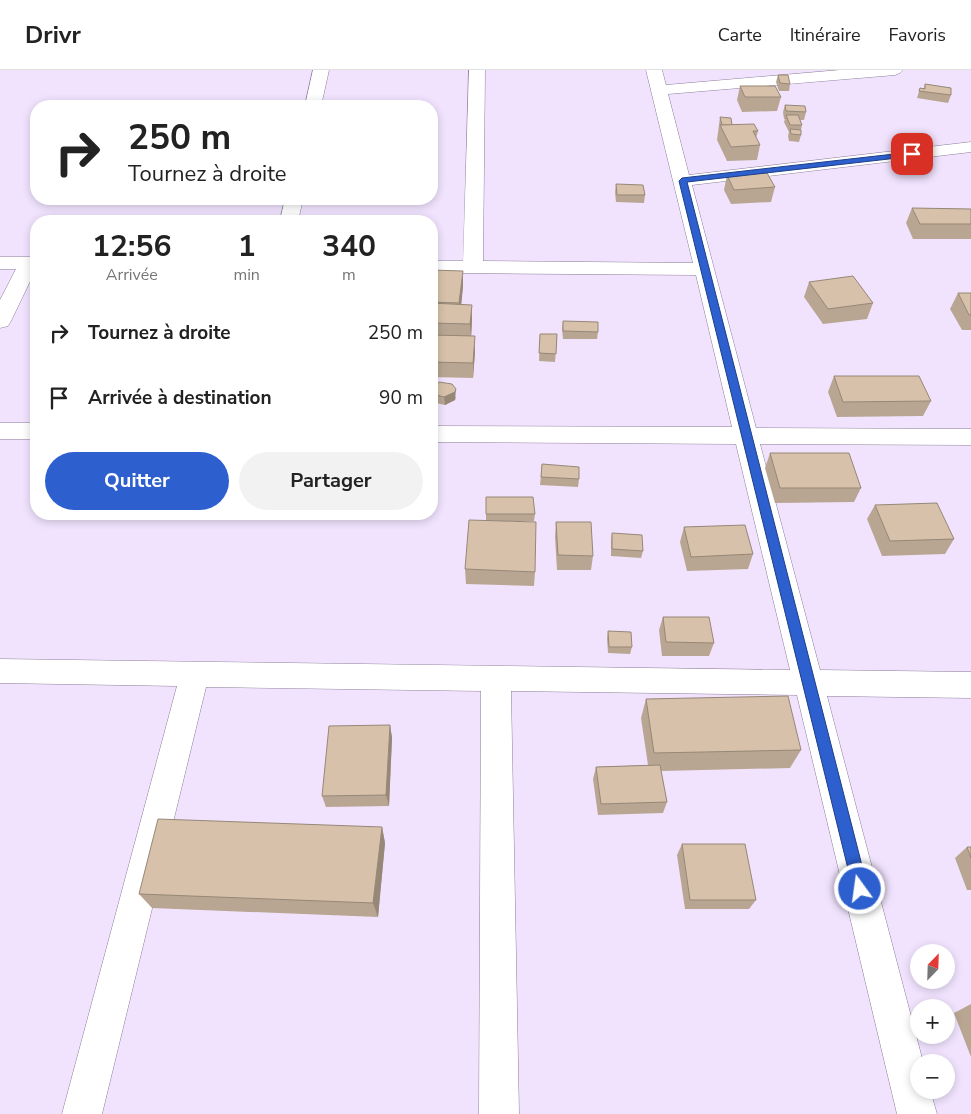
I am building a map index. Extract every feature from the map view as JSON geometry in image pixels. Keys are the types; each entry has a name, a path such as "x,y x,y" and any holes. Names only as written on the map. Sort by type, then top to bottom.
{"street":[{"path":"314,100 321,70"},
{"path":"473,267 477,70"},
{"path":"894,70 657,80 917,1114"},
{"path":"682,181 971,148"},
{"path":"0,263 30,263"},
{"path":"438,267 704,269"},
{"path":"0,321 30,268"},
{"path":"0,431 30,431"},
{"path":"438,434 971,437"},
{"path":"0,671 971,685"},
{"path":"82,1114 195,673"},
{"path":"496,678 499,1114"}],"building":[{"path":"778,75 788,75 790,84 780,83"},
{"path":"925,84 951,88 951,95 919,91 920,88 925,89"},
{"path":"740,86 775,86 781,97 745,97"},
{"path":"785,105 805,106 806,112 786,111"},
{"path":"786,115 798,115 802,125 790,125"},
{"path":"720,117 731,118 732,125 722,125"},
{"path":"754,124 758,131 753,131 760,145 731,147 720,125"},
{"path":"790,129 801,130 801,135 791,134"},
{"path":"767,173 775,187 734,190 727,175"},
{"path":"616,184 643,185 645,195 617,195"},
{"path":"912,208 971,209 971,224 920,224"},
{"path":"438,270 463,271 459,303 438,302"},
{"path":"853,276 873,303 828,309 809,282"},
{"path":"958,293 971,293 971,315 969,315"},
{"path":"438,303 472,305 470,324 438,323"},
{"path":"563,321 598,322 598,332 563,331"},
{"path":"540,334 557,334 556,354 539,353"},
{"path":"438,335 475,336 473,363 438,362"},
{"path":"834,376 919,376 931,401 843,402"},
{"path":"438,383 452,384 456,389 455,392 444,397 438,396"},
{"path":"770,453 849,453 861,488 780,488"},
{"path":"542,464 579,467 579,479 541,477"},
{"path":"486,497 533,497 535,514 486,514"},
{"path":"937,503 954,539 890,541 875,505"},
{"path":"469,520 536,522 535,572 465,569"},
{"path":"556,522 591,522 593,556 558,555"},
{"path":"745,525 753,554 691,557 684,527"},
{"path":"612,533 642,535 643,551 612,549"},
{"path":"663,617 709,617 714,643 666,642"},
{"path":"608,631 631,632 632,647 609,647"},
{"path":"788,696 801,750 654,753 646,699"},
{"path":"390,725 386,795 322,796 329,726"},
{"path":"660,765 667,802 601,804 596,767"},
{"path":"158,819 382,827 373,903 139,894"},
{"path":"682,844 745,844 756,900 690,900"},
{"path":"967,847 971,847 971,858"}],"route":[{"path":"860,889 682,181 912,154"}]}
